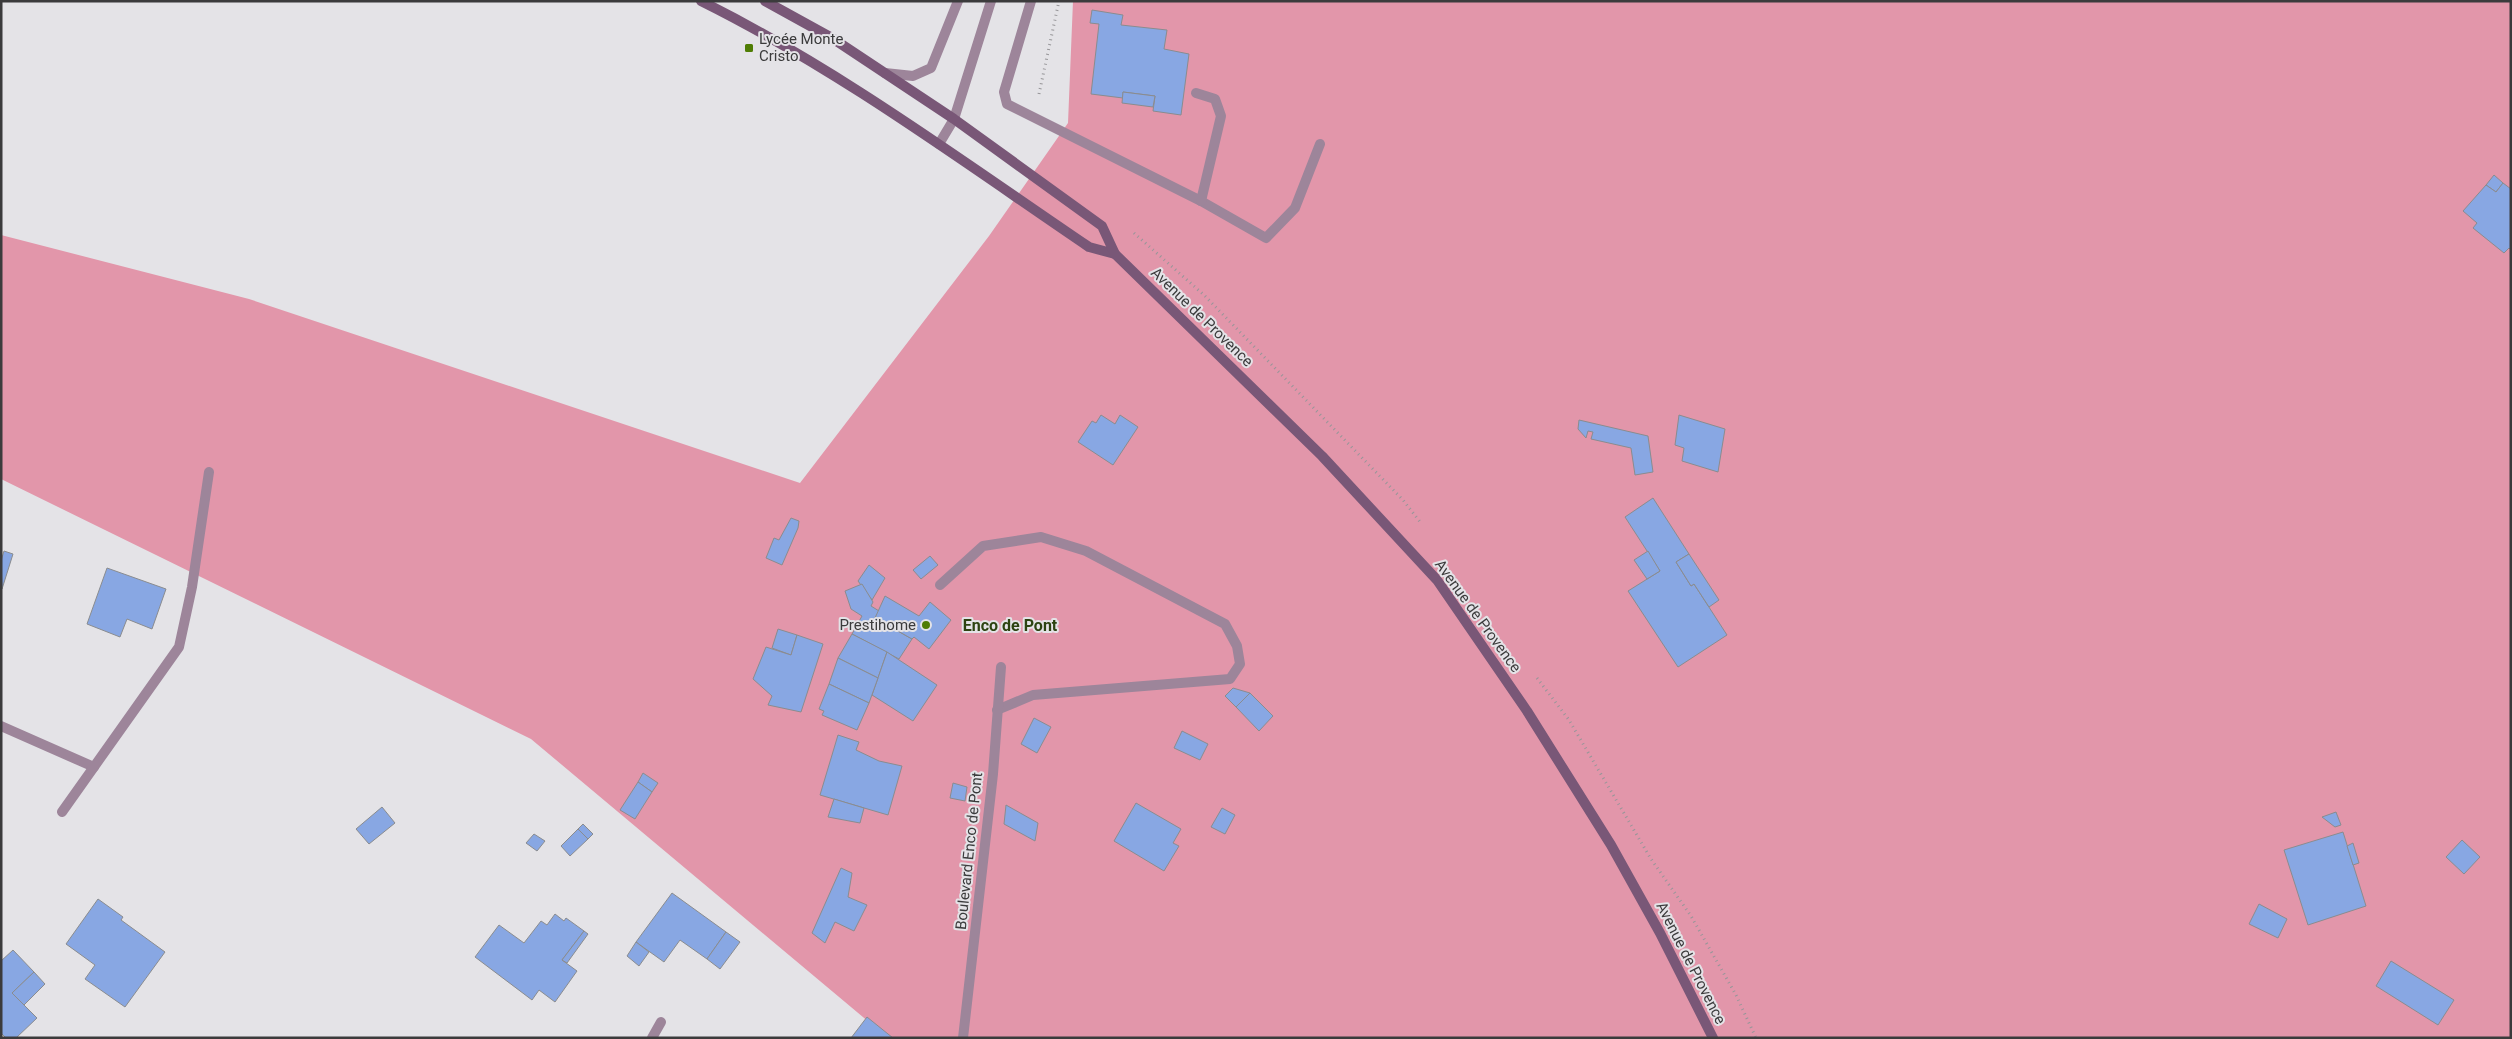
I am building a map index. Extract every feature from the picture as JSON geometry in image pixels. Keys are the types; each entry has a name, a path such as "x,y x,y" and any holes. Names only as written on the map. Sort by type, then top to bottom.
{"main road":[{"name":"Avenue de Provence","path":"701,1 814,64 939,144 1089,247 1115,254"},
{"name":"Avenue de Provence","path":"765,1 832,38 954,119 1102,226 1115,254 1322,456 1437,580 1527,711 1611,845 1664,941 1713,1038"}],"street":[{"path":"885,73 914,76 932,68 958,1"},
{"path":"939,144 954,119 991,1"},
{"path":"1031,1 1004,92 1007,104 1202,201 1266,238 1295,208 1320,144"},
{"path":"1196,93 1215,99 1222,116 1202,201"},
{"path":"62,812 179,647 192,587 209,472"},
{"path":"940,585 984,546 1041,537 1086,551 1225,624 1237,646 1240,664 1230,679 1032,695 997,710"},
{"name":"Boulevard Enco de Pont","path":"963,1038 993,774 1001,667"},
{"path":"1,726 94,767"},
{"path":"652,1038 661,1022"}],"path":[{"path":"1034,116 1059,1"}],"shaded area":[{"path":"1073,1 2511,1 2511,1038 888,1038 531,739 1,479 1,235 249,299 800,483 989,236 1068,123"}],"building":[{"path":"1092,10 1123,15 1121,25 1167,30 1164,49 1189,54 1181,115 1153,111 1155,96 1123,92 1123,98 1091,94 1099,24 1090,23"},
{"path":"1123,92 1155,96 1153,107 1122,103"},
{"path":"2494,175 2503,183 2496,192 2486,185"},
{"path":"2503,183 2511,189 2511,250 2509,248 2504,253 2473,228 2477,223 2463,211 2486,185 2496,192"},
{"path":"1101,415 1115,424 1120,415 1138,427 1113,465 1078,442 1092,421 1096,423"},
{"path":"1679,415 1725,429 1718,472 1682,461 1684,448 1675,445"},
{"path":"1579,420 1648,436 1653,472 1635,475 1631,448 1591,439 1593,432 1588,431 1586,438 1578,429"},
{"path":"1653,498 1689,554 1676,562 1691,586 1694,584 1727,635 1678,667 1628,591 1660,571 1625,517"},
{"path":"791,518 799,521 798,528 782,565 766,558 774,538 779,540"},
{"path":"4,551 13,554 2,589 1,561"},
{"path":"1648,551 1660,571 1647,579 1634,560"},
{"path":"1689,554 1719,600 1709,607 1694,584 1691,586 1676,562"},
{"path":"930,556 938,565 921,579 913,570"},
{"path":"869,565 885,578 872,600 858,581"},
{"path":"107,568 166,589 152,629 127,619 120,637 87,624"},
{"path":"862,584 873,602 871,606 879,611 875,618 912,639 899,659 852,634 862,616 851,609 845,591"},
{"path":"885,596 919,616 930,602 951,620 929,649 914,637 912,639 875,618"},
{"path":"778,629 797,635 791,655 772,648"},
{"path":"852,634 887,652 878,678 838,658"},
{"path":"797,635 823,644 801,712 768,705 772,696 753,679 766,647 791,655"},
{"path":"887,652 937,685 913,721 872,695"},
{"path":"838,658 878,678 869,703 829,684"},
{"path":"829,684 869,703 857,730 822,715 824,711 819,709"},
{"path":"1233,688 1250,693 1236,707 1225,696"},
{"path":"1250,693 1273,716 1259,731 1236,707"},
{"path":"1034,718 1051,727 1037,753 1021,744"},
{"path":"1182,731 1208,744 1200,760 1174,748"},
{"path":"838,735 859,742 856,750 879,761 902,766 888,815 820,795"},
{"path":"643,773 658,783 652,792 638,782"},
{"path":"638,782 652,792 635,819 620,810"},
{"path":"953,783 967,787 965,801 950,798"},
{"path":"834,799 864,808 860,823 828,817"},
{"path":"1136,803 1181,829 1173,843 1179,846 1164,871 1114,841"},
{"path":"1006,805 1038,823 1035,841 1004,824"},
{"path":"382,807 395,823 369,844 356,829"},
{"path":"1222,808 1235,815 1225,834 1211,827"},
{"path":"2336,812 2341,825 2335,827 2322,817"},
{"path":"583,824 593,834 588,839 578,829"},
{"path":"578,829 588,839 570,856 561,846"},
{"path":"2343,832 2366,906 2308,925 2284,850"},
{"path":"534,834 545,841 537,851 526,843"},
{"path":"2462,840 2480,857 2464,874 2446,857"},
{"path":"2353,843 2359,863 2353,865 2347,846"},
{"path":"841,868 852,873 848,897 867,905 854,931 835,922 825,943 812,933"},
{"path":"672,893 726,932 707,959 680,940 664,962 636,942"},
{"path":"98,899 123,917 121,920 165,952 125,1007 85,979 95,965 66,944"},
{"path":"2259,904 2287,919 2278,938 2249,924"},
{"path":"555,914 564,921 566,918 584,931 562,960 577,971 555,1002 539,990 532,1000 475,957 499,925 524,943 541,921 547,925"},
{"path":"584,931 588,934 567,963 562,960"},
{"path":"726,932 740,942 720,969 707,959"},
{"path":"636,942 649,952 639,966 627,956"},
{"path":"13,950 34,972 12,993 37,1018 16,1038 6,1038 1,1033 1,961"},
{"path":"2391,961 2454,1000 2438,1025 2376,986"},
{"path":"34,972 45,984 24,1005 12,993"},
{"path":"867,1017 893,1038 851,1038"}],"place":[{"name":"Lycée Monte Cristo","path":"749,48"},
{"name":"Prestihome","path":"926,625"}],"district":[{"name":"Enco de Pont","path":"1010,625"}]}
